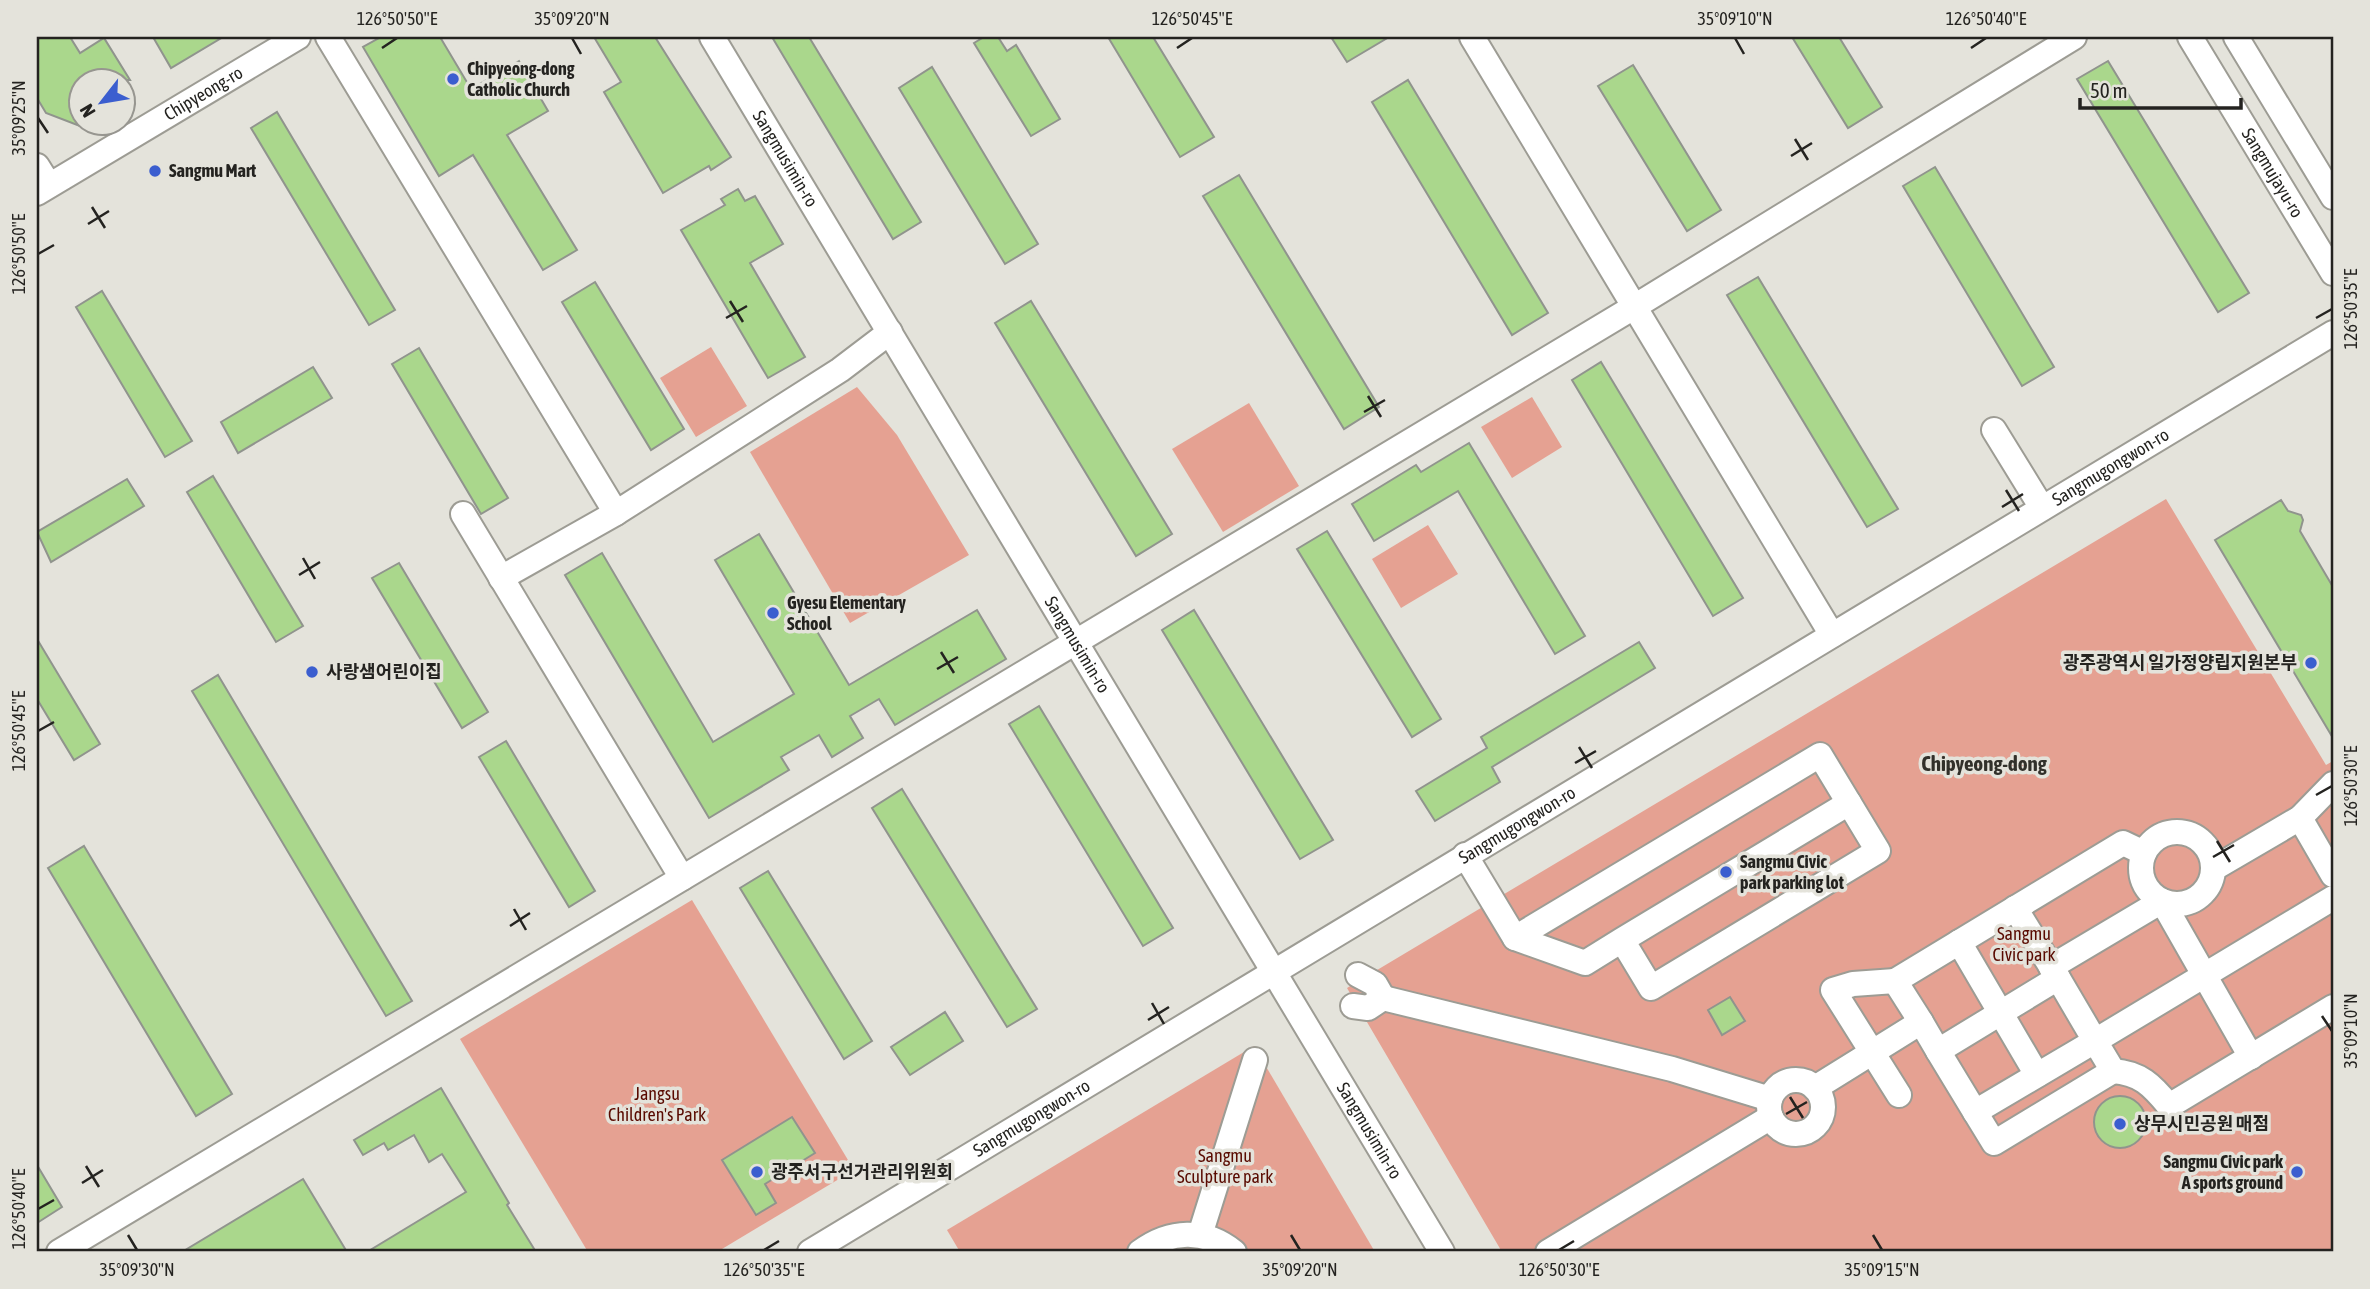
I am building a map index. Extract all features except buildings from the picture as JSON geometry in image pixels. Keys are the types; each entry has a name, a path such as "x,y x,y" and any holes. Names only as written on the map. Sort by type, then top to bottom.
{"street":[{"name":"Chipyeong-ro","path":"41,181 298,37"},
{"path":"328,37 616,513"},
{"name":"Sangmusimin-ro","path":"712,37 1077,640 1442,1252"},
{"path":"1472,37 1832,635"},
{"path":"59,1252 1634,307 2074,37"},
{"name":"Sangmujayu-ro","path":"2190,37 2333,274"},
{"path":"2236,37 2333,197"},
{"path":"501,578 616,513 840,370 890,332"},
{"name":"Sangmugongwon-ro","path":"810,1252 2333,333"},
{"path":"1994,430 2042,508"},
{"path":"463,514 682,878"},
{"path":"1515,938 1820,755 1878,851 1651,988 1622,940"},
{"path":"1938,1051 2001,1013 2054,973 2162,901 2173,904 2194,899 2204,892 2213,869 2300,818 2333,784"},
{"path":"1465,855 1515,938 1585,963 1850,803"},
{"path":"2300,818 2333,875"},
{"path":"2213,869 2205,846 2185,833 2161,836 2144,853 2141,875 2146,886 2162,901 2250,1057"},
{"path":"1899,1095 1833,990 1853,984 1895,981 2123,843 2144,853"},
{"path":"2015,908 2113,1071"},
{"path":"1975,1112 2202,976 2330,909"},
{"path":"1959,942 2037,1075"},
{"path":"1358,975 1375,984 1383,998 1672,1069 1771,1108"},
{"path":"1895,981 1994,1143 2113,1071 2133,1073 2151,1085 2169,1106 2333,1007"},
{"path":"1353,1006 1368,1008 1383,998"},
{"path":"1815,1088 1921,1022"},
{"path":"1200,1234 1255,1060"},
{"path":"1548,1252 1688,1167 1771,1108 1781,1084 1789,1081 1808,1082 1815,1088 1823,1104 1823,1113 1814,1127 1798,1134 1790,1133 1775,1124 1771,1108"},
{"path":"1140,1252 1155,1241 1177,1234 1200,1234 1222,1243 1234,1252"}],"green space":[{"path":"711,347 747,406 696,437 660,378"},
{"path":"857,387 897,435 969,555 850,623 750,452"},
{"path":"1532,397 1562,447 1512,478 1481,427"},
{"path":"1249,403 1299,486 1223,532 1172,449"},
{"name":"Sangmu Civic park","path":"2166,499 2326,765 2333,761 2333,1252 1502,1252 1347,988"},
{"path":"1428,525 1458,574 1401,608 1372,559"},
{"name":"Jangsu Children's Park","path":"692,900 854,1170 717,1252 588,1252 460,1039"},
{"name":"Sangmu Sculpture park","path":"1254,1046 1375,1252 960,1252 947,1230"}],"place":[{"name":"Chipyeong-dong Catholic Church","path":"453,79"},
{"name":"Sangmu Mart","path":"155,171"},
{"name":"Gyesu Elementary School","path":"773,613"},
{"name":"광주광역시 일가정양립지원본부","path":"2311,663"},
{"name":"사랑샘어린이집","path":"312,672"},
{"name":"Sangmu Civic park parking lot","path":"1726,872"},
{"name":"상무시민공원 매점","path":"2120,1124"},
{"name":"광주서구선거관리위원회","path":"757,1172"},
{"name":"Sangmu Civic park A sports ground","path":"2297,1172"}],"district":[{"name":"Chipyeong-dong","path":"1984,764"}]}
